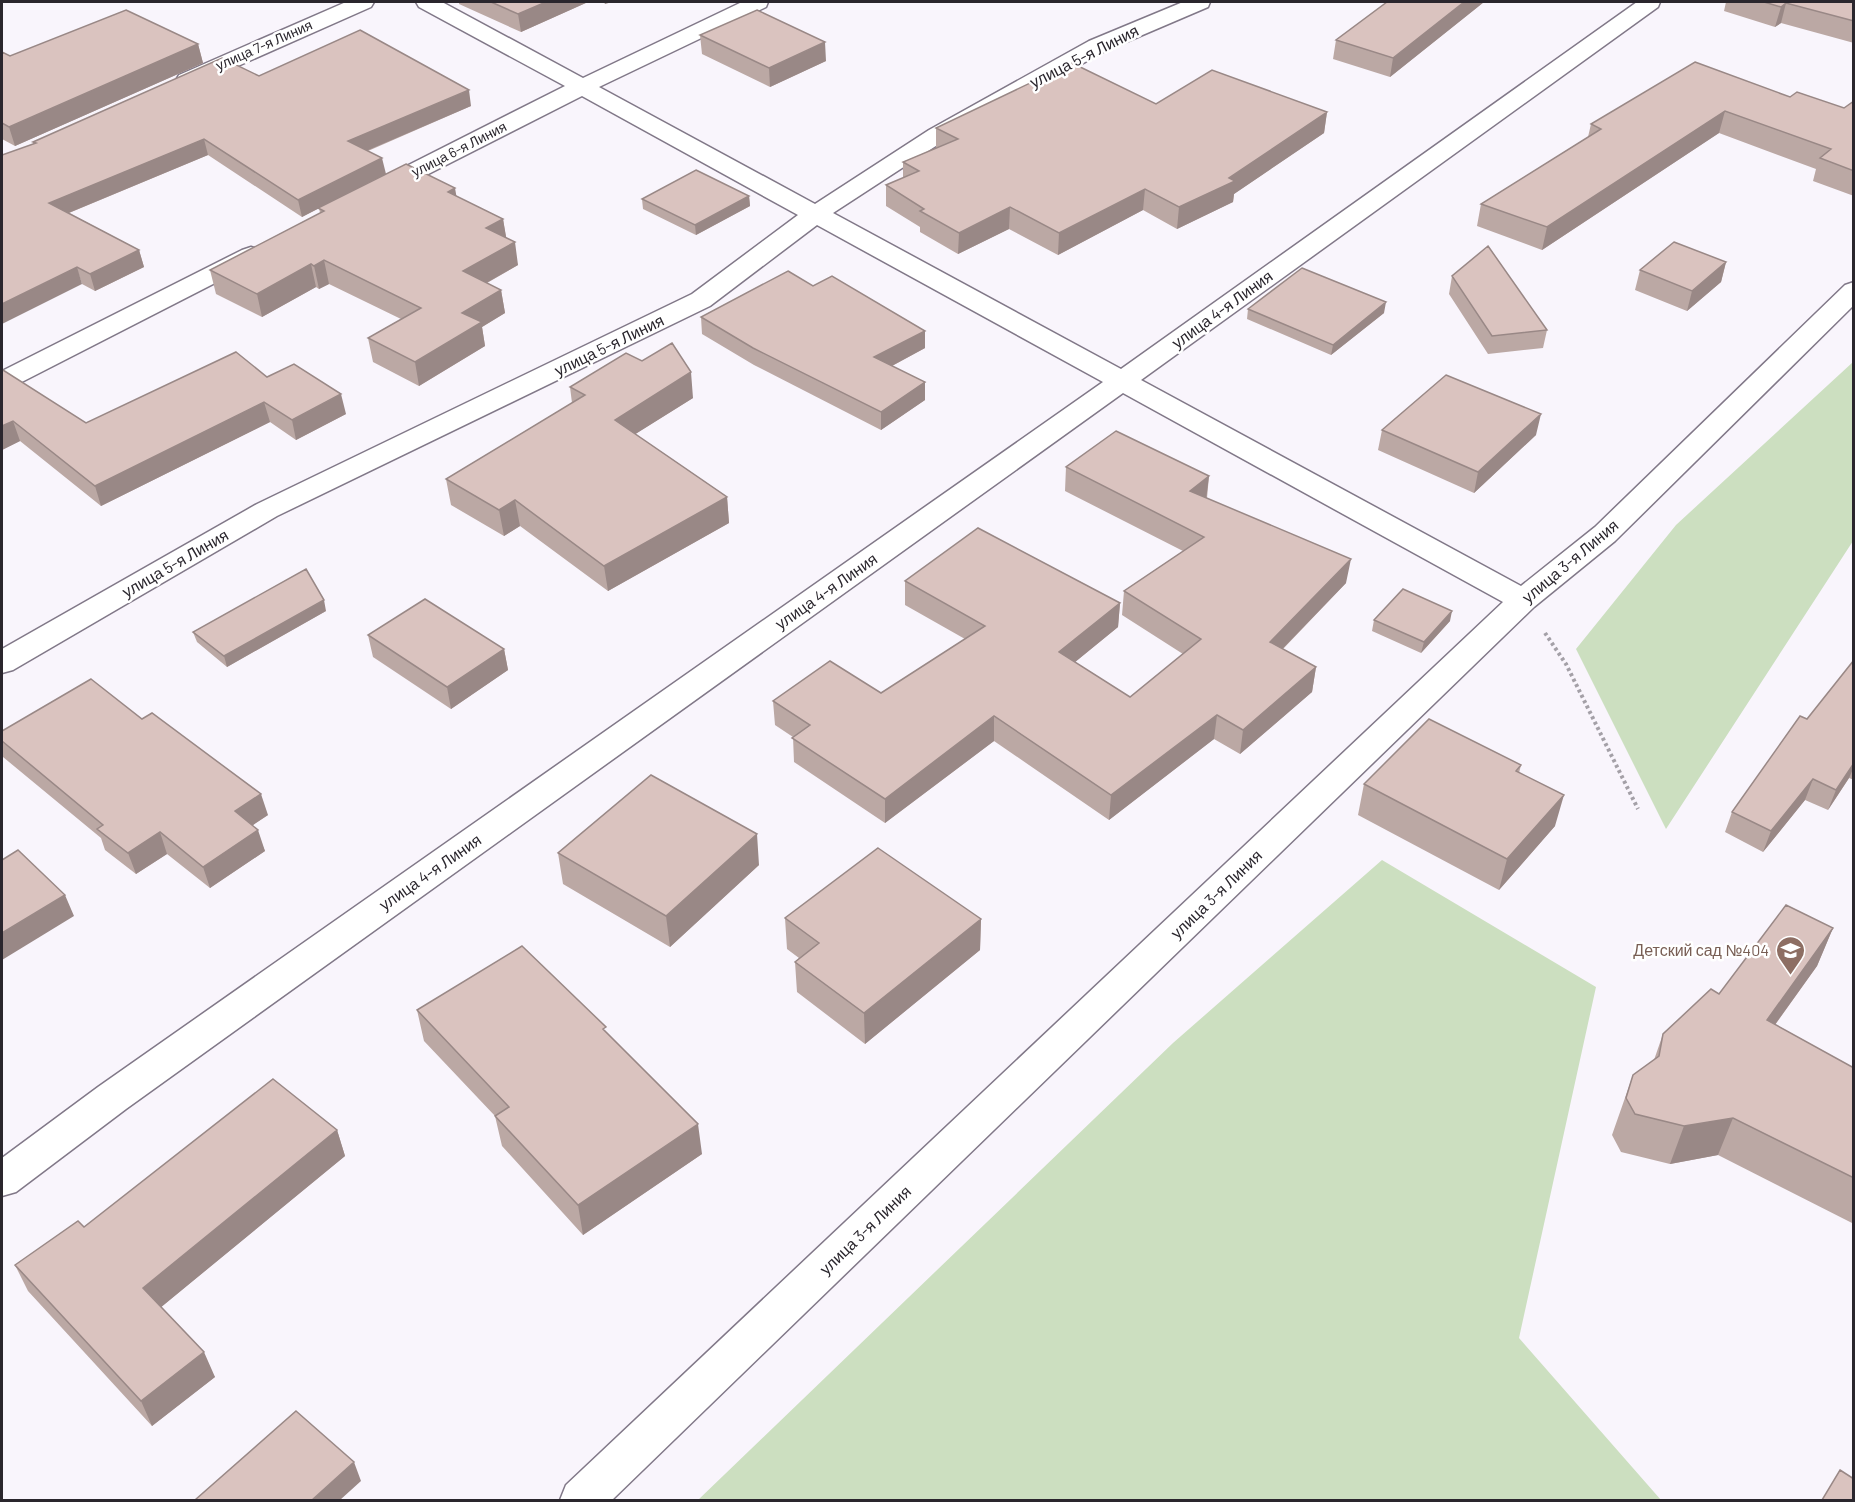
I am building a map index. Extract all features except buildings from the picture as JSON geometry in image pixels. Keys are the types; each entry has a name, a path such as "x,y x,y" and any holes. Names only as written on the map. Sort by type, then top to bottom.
{"street":[{"name":"улица 7-я Линия","path":"166,89 363,2"},
{"path":"427,2 1523,600"},
{"name":"улица 6-я Линия","path":"360,200 581,87 758,2"},
{"name":"улица 5-я Линия","path":"2,663 267,510 701,300 814,215 937,135 1098,46 1200,2"},
{"name":"улица 4-я Линия","path":"2,1179 112,1098 1122,381 1650,2"},
{"path":"2,381 275,242"},
{"name":"улица 3-я Линия","path":"582,1500 1523,600 1605,534 1854,290"}],"path":[{"path":"1523,600 1566,664 1638,809"}],"green space":[{"path":"1853,362 1853,541 1666,829 1576,649 1676,525"},
{"path":"1382,860 1596,987 1519,1338 1661,1500 698,1500 1173,1043"}],"place":[{"name":"Детский сад №404","path":"1790,976"}]}
